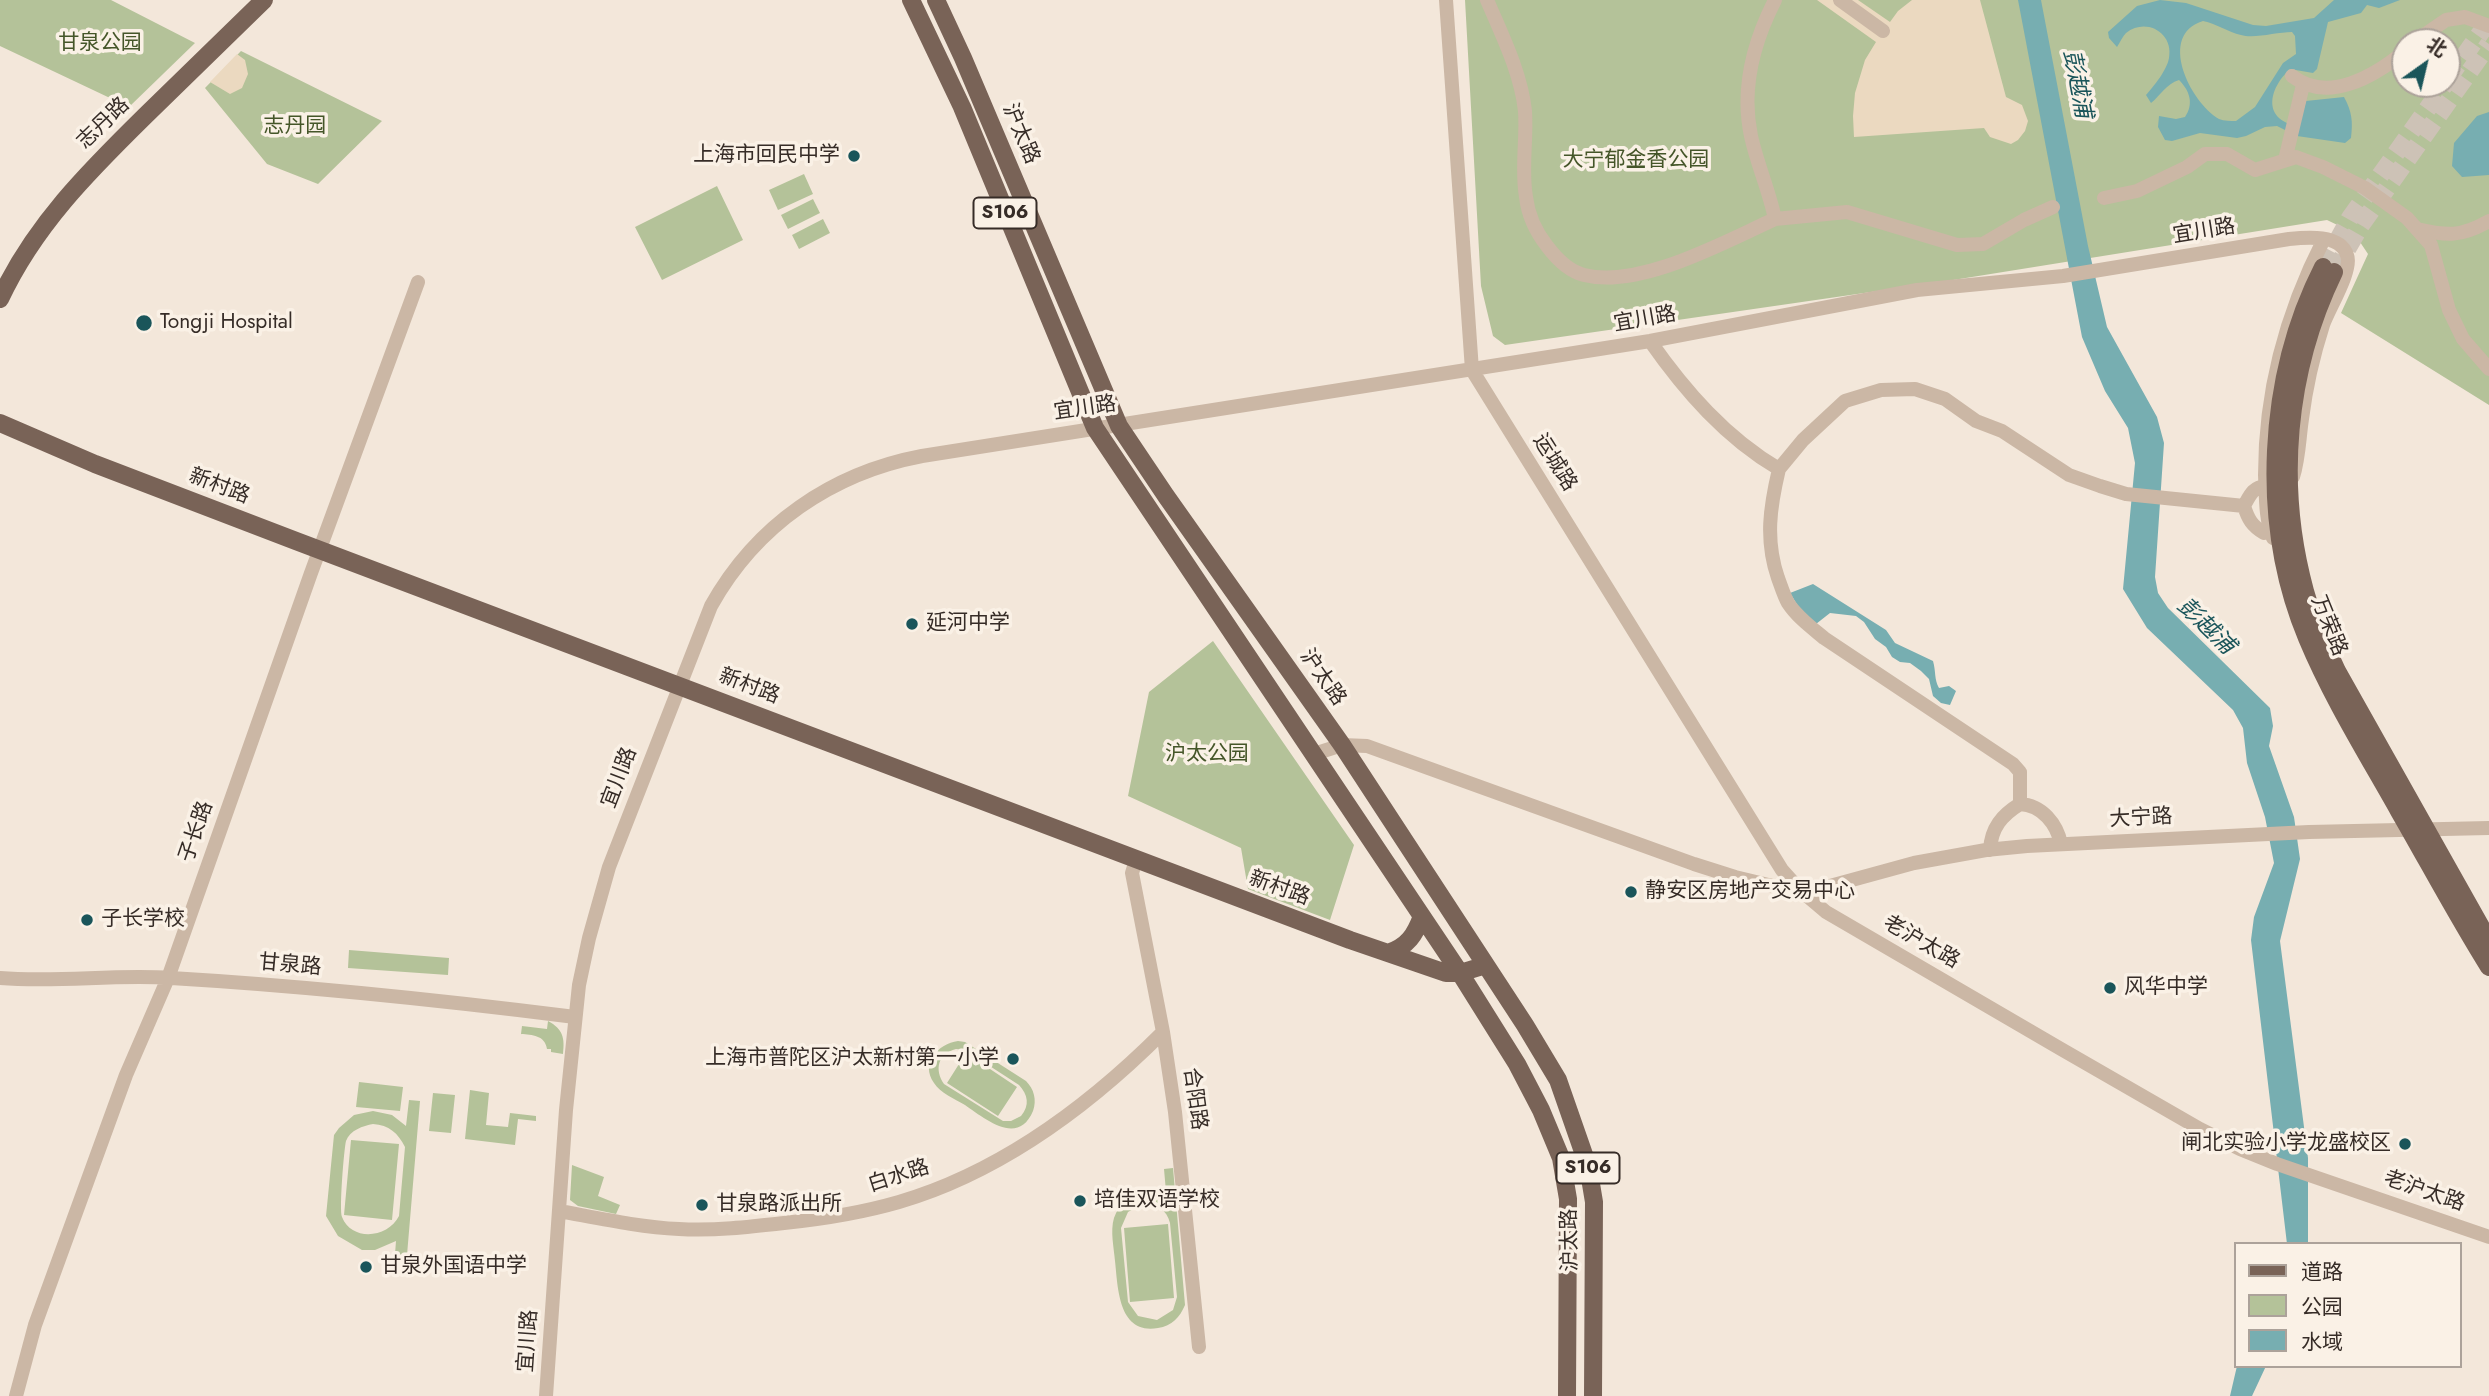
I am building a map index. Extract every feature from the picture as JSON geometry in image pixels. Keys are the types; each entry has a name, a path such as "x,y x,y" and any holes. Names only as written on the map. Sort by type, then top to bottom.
{"main road":[{"name":"志丹路","path":"0,273 25,229 55,193 248,0"},
{"name":"志丹路","path":"0,299 34,236 63,199 264,0"},
{"name":"沪太路","path":"911,0 962,107 1095,428 1460,973 1517,1064 1541,1110 1561,1158 1568,1199 1567,1396"},
{"name":"沪太路","path":"936,0 1119,426 1342,745 1558,1080 1588,1166 1594,1215 1594,1396"},
{"name":"万荣路","path":"2323,267 2291,421 2289,492 2297,559 2319,631 2337,671 2418,829 2468,935 2489,967"},
{"name":"万荣路","path":"2323,267 2302,315 2291,349 2278,419 2276,491 2283,563 2303,627 2324,677 2489,941"},
{"name":"新村路","path":"0,423 95,464 1388,954 1441,972 1460,973 1486,965"},
{"path":"1388,954 1402,948 1415,934 1422,916"}],"street":[{"name":"运城路","path":"1446,0 1472,370 1774,859 1800,890"},
{"path":"1487,0 1518,79 1525,111 1525,196 1530,216 1559,262 1582,275 1632,277 1710,248 1775,219 1847,212 1957,245 1983,244 2024,219 2053,207"},
{"path":"1775,0 1751,58 1748,96 1751,134 1775,219"},
{"path":"1840,0 1884,31"},
{"path":"2434,28 2446,20 2465,17 2489,26"},
{"path":"2285,160 2296,116 2298,80 2331,88 2359,81 2391,63"},
{"path":"2104,198 2137,191 2188,167 2205,154 2227,154 2255,170 2296,157 2323,167 2358,185 2407,218 2431,245 2449,310 2463,339 2489,369"},
{"path":"2417,229 2444,235 2462,232 2489,221"},
{"name":"宜川路","path":"546,1396 558,1211 575,1017 589,938 609,867 711,606 729,576 767,532 809,500 861,473 900,460 1650,341 1917,290 2063,276 2300,238 2324,239"},
{"path":"2300,238 2323,267"},
{"path":"2283,563 2269,530 2266,486 2265,454 2273,382 2292,311 2323,267 2324,239 2346,251 2348,268 2324,323 2314,355 2304,400 2299,457 2289,492"},
{"name":"子长路","path":"16,1396 34,1325 126,1075 168,978 418,282"},
{"path":"1650,341 1678,381 1702,406 1754,453 1779,469"},
{"path":"2020,804 2020,772 2013,764 1824,638 1788,604 1774,566 1769,535 1770,509 1779,469 1803,440 1845,401 1881,390 1915,389 1945,399 1976,421 2002,431 2069,475 2126,494 2244,506"},
{"path":"2244,506 2253,491 2266,486"},
{"path":"2244,506 2249,520 2256,528 2264,533 2269,530"},
{"name":"老沪太路","path":"1314,754 1342,745 1367,746 1735,877 1800,890 1826,912 2200,1129 2277,1164 2489,1237"},
{"path":"1990,850 1993,830 2002,818 2020,804 2031,805 2054,824 2061,844"},
{"name":"大宁路","path":"1800,890 1829,886 1914,863 1990,850 2309,832 2489,828"},
{"name":"合阳路","path":"1136,860 1132,873 1163,1032 1182,1177 1199,1348"},
{"name":"甘泉路","path":"0,978 168,978 386,995 575,1017"},
{"name":"白水路","path":"558,1211 655,1227 710,1229 812,1220 901,1202 965,1176 1026,1144 1100,1090 1163,1032"}],"green space":[{"name":"甘泉公园","path":"0,0 111,0 195,43 129,107 0,46"},
{"name":"大宁郁金香公园","path":"1465,0 2489,0 2489,405 2341,313 2368,254 2354,233 2327,220 1947,281 1505,345 1493,336 1481,286"},
{"name":"志丹园","path":"241,51 382,121 318,184 267,164 205,88"},
{"path":"804,174 813,194 778,210 769,190"},
{"path":"717,186 743,240 662,280 635,227"},
{"path":"813,199 820,213 788,229 781,215"},
{"path":"823,219 830,233 799,249 792,235"},
{"name":"沪太公园","path":"1213,641 1354,845 1330,920 1248,889 1241,848 1128,796 1149,692"},
{"path":"349,950 449,958 448,975 348,968"},
{"path":"548,1021 557,1027 562,1035 563,1054 551,1052 544,1041 537,1037 521,1034 522,1026 547,1029"},
{"path":"965,1042 1029,1084 1035,1103 1027,1122 1019,1127 1000,1126 937,1087 930,1076 930,1062 938,1050 951,1043","holes":["965,1050 1019,1085 1027,1100 1021,1116 1011,1121 1003,1121 944,1084 939,1073 942,1058 950,1051"]},
{"path":"966,1053 1017,1087 998,1116 947,1083"},
{"path":"359,1082 403,1087 400,1111 356,1107"},
{"path":"470,1090 489,1093 486,1125 508,1127 510,1113 536,1116 536,1121 518,1119 515,1145 465,1139"},
{"path":"433,1093 455,1095 451,1133 429,1131"},
{"path":"409,1100 420,1101 407,1255 395,1254 396,1241 375,1250 362,1250 338,1236 326,1216 334,1135 354,1115 373,1111 392,1115 406,1126","holes":["373,1124 392,1131 405,1147 399,1216 387,1229 370,1234 354,1230 347,1225 341,1212 341,1192 346,1141 354,1131"]},
{"path":"351,1140 399,1144 392,1220 344,1215"},
{"path":"572,1165 604,1177 598,1196 620,1205 616,1214 578,1206 570,1200"},
{"path":"1173,1168 1185,1305 1171,1323 1158,1328 1145,1328 1128,1317 1119,1295 1113,1223 1118,1210 1130,1199 1152,1196 1167,1203 1164,1169","holes":["1144,1203 1157,1206 1169,1218 1177,1297 1173,1310 1157,1320 1138,1316 1128,1302 1121,1228 1128,1212"]},
{"path":"1168,1224 1174,1298 1130,1302 1124,1228"}],"shaded area":[{"path":"1817,0 1858,0 1890,22 1898,11 1912,0 1980,0 2006,97 2022,105 2028,121 2025,131 2011,144 1990,137 1984,128 1854,137 1855,93 1865,60 1876,42"},
{"path":"237,54 245,60 248,74 242,88 230,94 210,82"}],"water":[{"path":"2018,0 2041,0 2088,246 2107,327 2157,417 2164,443 2155,577 2158,593 2168,608 2270,708 2273,726 2269,746 2294,817 2300,859 2280,941 2308,1158 2308,1242 2287,1242 2251,940 2254,917 2274,863 2265,817 2247,763 2243,728 2233,710 2147,628 2123,589 2135,463 2128,428 2105,391 2082,337"},
{"path":"2160,0 2186,3 2253,25 2266,26 2314,18 2334,0 2400,0 2379,8 2367,5 2361,13 2328,22 2317,69 2313,73 2290,69 2273,95 2274,111 2279,118 2299,126 2306,101 2344,97 2352,122 2351,138 2345,143 2297,136 2277,126 2265,127 2237,138 2200,133 2172,141 2165,140 2158,127 2159,116 2176,119 2185,117 2190,102 2186,89 2179,80 2167,87 2151,103 2146,95 2168,63 2167,41 2157,30 2150,27 2134,28 2126,33 2117,47 2109,38 2108,32 2137,6","holes":["2203,21 2246,36 2292,32 2295,36 2296,54 2283,63 2255,107 2236,121 2219,119 2208,110 2189,84 2183,69 2180,54 2182,40 2189,29"]},
{"path":"2489,112 2489,175 2462,177 2452,166 2454,143 2477,116"},
{"path":"1813,584 1886,630 1895,643 1933,661 1939,688 1949,686 1956,691 1950,705 1941,703 1933,696 1929,679 1910,663 1900,662 1892,657 1856,616 1830,613 1816,624 1801,611 1790,593"},
{"path":"2237,1368 2265,1368 2252,1396 2230,1396"}],"tunnel":[{"path":"2461,60 2489,21"},
{"path":"2334,272 2361,225 2489,44"},
{"path":"2323,267 2350,218 2435,98"}],"place":[{"name":"上海市回民中学","path":"854,156"},
{"name":"Tongji Hospital","path":"144,323"},
{"name":"延河中学","path":"912,624"},
{"name":"静安区房地产交易中心","path":"1631,892"},
{"name":"子长学校","path":"87,920"},
{"name":"风华中学","path":"2110,988"},
{"name":"上海市普陀区沪太新村第一小学","path":"1013,1059"},
{"name":"闸北实验小学龙盛校区","path":"2405,1144"},
{"name":"培佳双语学校","path":"1080,1201"},
{"name":"甘泉路派出所","path":"702,1205"},
{"name":"甘泉外国语中学","path":"366,1267"}],"water label":[{"name":"彭越浦","path":"2076,84"},
{"name":"彭越浦","path":"2205,627"}]}
